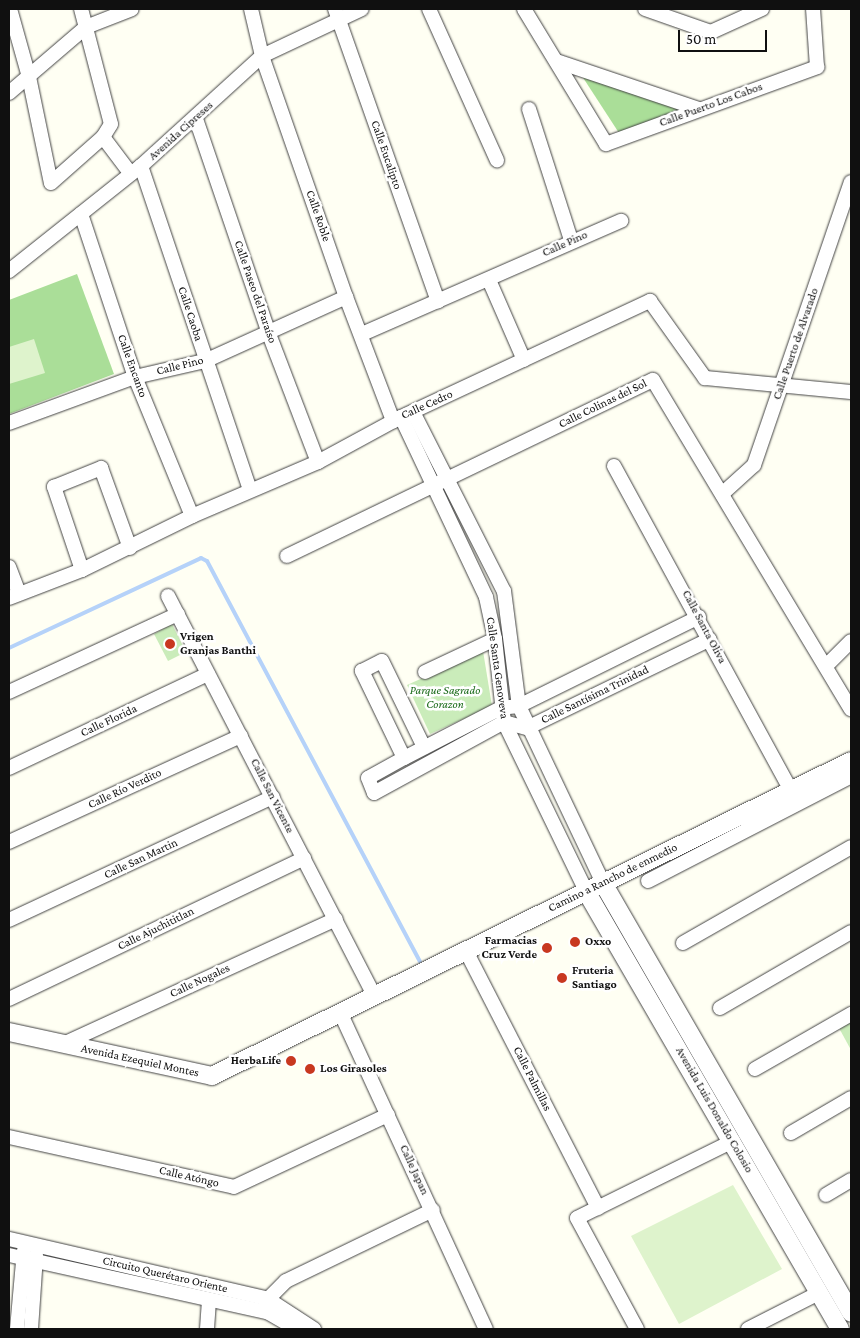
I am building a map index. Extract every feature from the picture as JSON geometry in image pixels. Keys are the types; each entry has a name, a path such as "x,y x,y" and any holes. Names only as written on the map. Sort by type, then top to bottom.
{"street":[{"path":"10,9 29,77 51,183 103,137 111,124 81,9"},
{"path":"9,93 86,27 132,9"},
{"name":"Calle Roble","path":"251,9 262,56 346,297 402,416"},
{"name":"Avenida Cipreses","path":"9,271 136,170 196,119 262,56 337,14 362,9"},
{"path":"430,9 497,160"},
{"path":"524,9 556,61 700,109"},
{"path":"651,10 710,32 737,14 762,9"},
{"name":"Calle Puerto Los Cabos","path":"556,61 606,144 816,67 813,9"},
{"name":"Calle Eucalipto","path":"337,14 438,301"},
{"path":"529,109 571,240"},
{"name":"Calle Paseo del Paraíso","path":"196,119 269,334 318,462"},
{"name":"Calle Caoba","path":"103,137 136,170 250,490"},
{"name":"Calle Puerto de Alvarado","path":"722,494 754,465 851,182"},
{"name":"Calle Encanto","path":"81,214 135,377 192,516"},
{"name":"Calle Pino","path":"362,334 488,280 571,240 621,221"},
{"path":"488,280 524,360"},
{"name":"Calle Pino","path":"9,423 135,377 205,361 269,334 346,297"},
{"name":"Calle Cedro","path":"14,596 82,570 192,516 318,462 402,416 650,301 698,372 705,378 782,386"},
{"name":"Calle Colinas del Sol","path":"287,556 653,380 851,709"},
{"path":"782,386 851,392"},
{"name":"Calle Santa Genoveva","path":"402,416 447,478 504,591 519,706 527,728 603,883"},
{"name":"Calle Santa Genoveva","path":"402,416 486,597 495,638 504,722 586,891"},
{"name":"Calle Santa Oliva","path":"614,466 699,617 791,790"},
{"path":"82,570 54,487 101,468 130,548"},
{"path":"9,567 14,596"},
{"name":"Calle San Vicente","path":"168,596 374,995"},
{"path":"9,692 178,614"},
{"name":"Calle Santísima Trinidad","path":"699,617 519,706 501,708 424,746 370,776 368,780 374,793 504,722 527,728 710,639"},
{"path":"425,672 495,638"},
{"path":"826,666 851,640"},
{"path":"404,758 362,671 382,661 424,746"},
{"name":"Calle Florida","path":"9,768 208,674"},
{"name":"Calle Río Verdito","path":"9,842 241,736"},
{"name":"Camino a Rancho de enmedio","path":"374,995 851,761"},
{"path":"648,881 851,776"},
{"name":"Calle San Martin","path":"9,920 273,797"},
{"path":"683,943 851,848"},
{"name":"Calle Ajuchititlan","path":"9,999 304,858"},
{"name":"Avenida Luis Donaldo Colosio","path":"603,883 757,1145 851,1313"},
{"name":"Avenida Luis Donaldo Colosio","path":"586,891 840,1329"},
{"name":"Calle Nogales","path":"63,1044 336,919"},
{"path":"720,1008 851,932"},
{"name":"Calle Palmillas","path":"466,951 598,1208"},
{"name":"Avenida Ezequiel Montes","path":"9,1032 212,1076 374,995"},
{"name":"Calle Japan","path":"340,1012 486,1329"},
{"path":"755,1069 851,1014"},
{"path":"791,1132 851,1098"},
{"name":"Calle Atóngo","path":"9,1137 234,1187 388,1115"},
{"path":"637,1329 577,1218 736,1147 757,1145"},
{"path":"826,1194 851,1180"},
{"path":"267,1305 286,1281 432,1210"},
{"name":"Circuito Querétaro Oriente","path":"9,1239 267,1305 314,1329"},
{"path":"17,1329 22,1259 31,1244"},
{"path":"22,1259 32,1329"},
{"name":"Circuito Querétaro Oriente","path":"22,1259 209,1302 267,1305 297,1329"},
{"path":"748,1329 819,1293"},
{"path":"207,1329 209,1302"}],"green space":[{"path":"580,73 688,109 619,133"},
{"path":"77,274 114,374 9,414 9,300"},
{"path":"34,339 45,373 9,384 9,347"},
{"path":"172,624 186,652 168,661 154,634"},
{"name":"Parque Sagrado Corazon","path":"483,651 492,706 430,734 407,685"},
{"path":"851,1021 851,1050 839,1028"},
{"path":"733,1185 782,1269 679,1324 631,1236"}],"waterway":[{"path":"9,648 201,558 207,561 420,961"}],"place":[{"name":"Vrigen Granjas Banthi","path":"170,644"},
{"name":"Oxxo","path":"575,942"},
{"name":"Farmacias Cruz Verde","path":"547,948"},
{"name":"Fruteria Santiago","path":"562,978"},
{"name":"HerbaLife","path":"291,1061"},
{"name":"Los Girasoles","path":"310,1069"}]}
